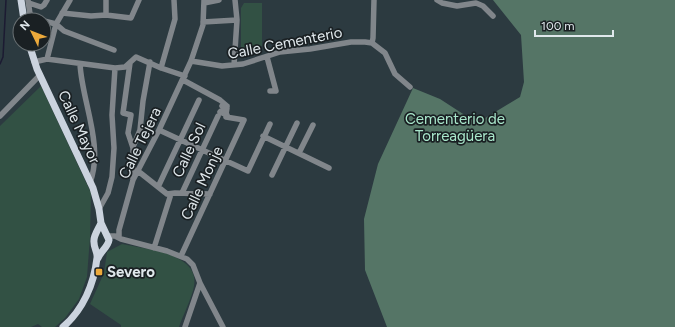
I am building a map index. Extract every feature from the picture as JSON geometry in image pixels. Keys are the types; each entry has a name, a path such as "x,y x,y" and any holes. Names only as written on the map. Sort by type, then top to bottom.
{"main road":[{"path":"21,0 23,12"},
{"name":"Calle Mayor","path":"31,52 34,62 90,183 100,209 101,223 107,235"},
{"name":"Calle Mayor","path":"96,235 101,223"},
{"path":"64,327 84,301 92,282 98,258 109,240 107,235 101,233 96,235 94,240 98,258"},
{"path":"95,245 99,248 106,247"}],"street":[{"path":"28,2 41,7 47,0"},
{"path":"47,60 56,24 70,0"},
{"path":"106,0 106,15"},
{"path":"62,13 131,18 139,0"},
{"path":"161,68 175,19 174,0"},
{"path":"204,2 219,0"},
{"path":"234,65 237,20 236,0"},
{"path":"374,0 374,38 372,43 385,53 395,74 410,87"},
{"path":"437,0 457,6 476,3 483,6 493,16"},
{"path":"28,2 30,12"},
{"name":"Calle Tejera","path":"118,238 132,180 159,130 191,61 203,22 204,2"},
{"path":"203,22 237,20"},
{"path":"52,23 56,24 64,32 114,50"},
{"name":"Calle Cementerio","path":"191,61 222,66 234,65 268,57 280,52 310,49 351,42 372,43"},
{"path":"34,62 47,60 114,68 125,67 136,57 184,78"},
{"path":"268,57 276,91 270,91"},
{"path":"130,62 123,113 131,115 128,134 132,148 132,180"},
{"path":"132,148 140,130 143,101 150,62"},
{"path":"80,64 82,87 94,138 94,172 90,183"},
{"path":"100,209 108,193 112,177 114,148 112,114 114,68"},
{"path":"0,116 40,75"},
{"name":"Calle Monje","path":"181,256 244,120 226,117 227,115 220,111 226,114 227,108 222,106 227,106 220,100 184,78"},
{"path":"158,187 199,100"},
{"name":"Calle Sol","path":"182,193 218,116"},
{"path":"272,175 296,123"},
{"path":"159,130 248,171 270,124"},
{"path":"299,153 313,125"},
{"path":"264,136 329,168"},
{"path":"138,171 167,194 210,194"},
{"path":"154,248 171,194"},
{"path":"107,235 115,236 187,259 191,263 223,327"},
{"path":"106,247 118,238"},
{"path":"185,327 200,283"}],"green space":[{"name":"Cementerio de Torreagüera","path":"493,0 675,0 675,327 387,327 365,270 364,219 378,164 413,88 440,99 477,123 520,97 524,82 521,35"},
{"path":"244,3 262,3 262,46 241,51 241,8"},
{"path":"41,86 91,193 87,277 79,299 65,318 55,327 42,327 38,324 31,327 0,327 0,126"},
{"path":"122,244 169,254 189,266 194,275 194,286 179,327 121,327 121,325 90,304 104,273 107,252"}],"waterway":[{"path":"0,64 3,57 6,0"}],"place":[{"name":"Severo","path":"99,272"}]}
